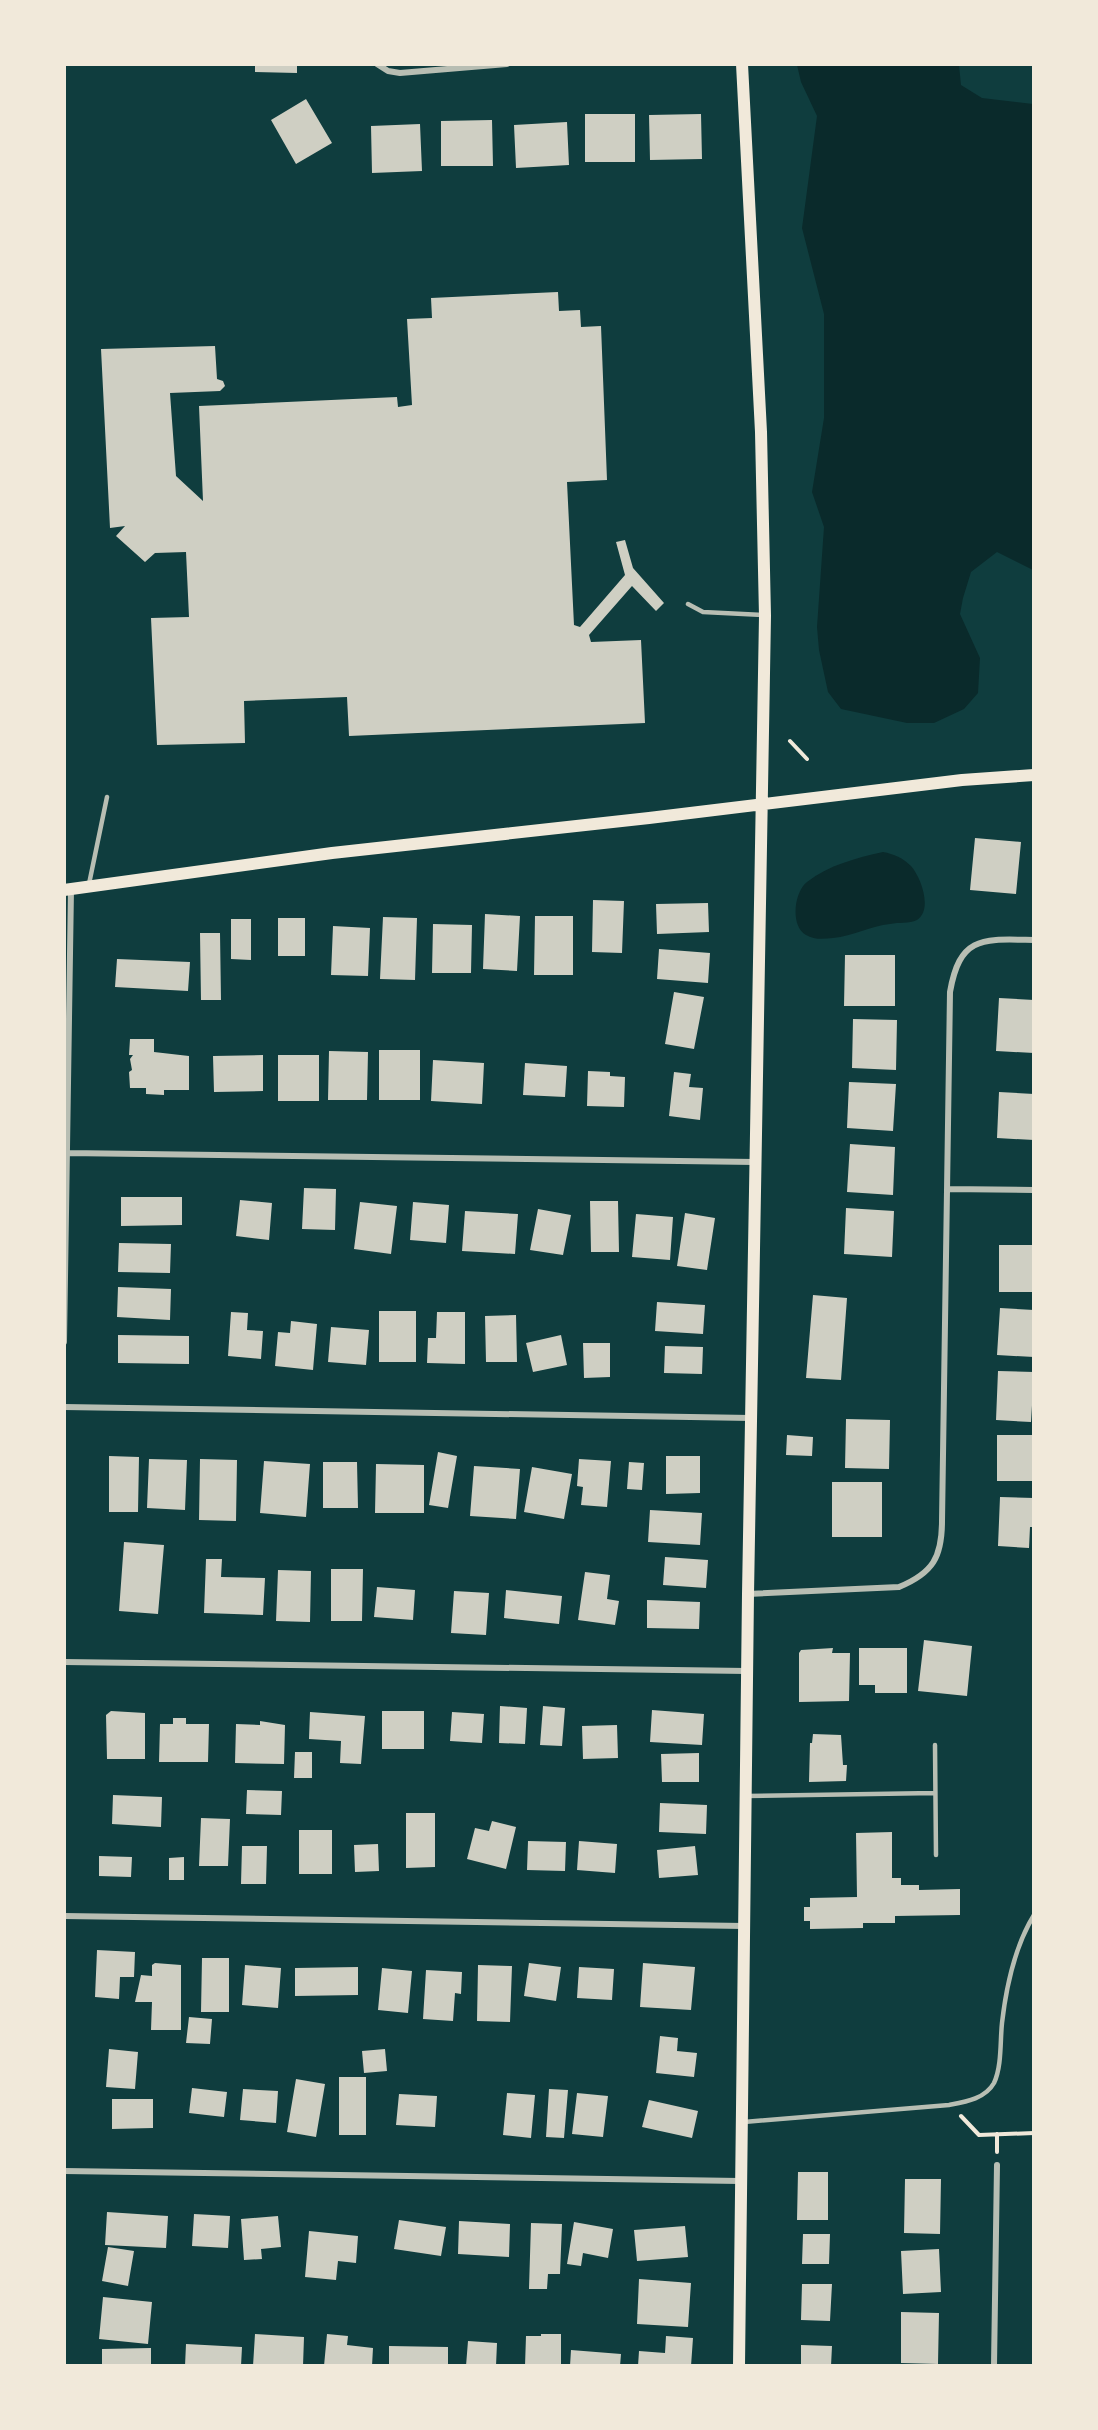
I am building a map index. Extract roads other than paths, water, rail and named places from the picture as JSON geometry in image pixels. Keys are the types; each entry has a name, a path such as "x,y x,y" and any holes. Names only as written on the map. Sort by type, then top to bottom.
{"main road":[{"path":"739,2366 748,1594 765,616 760,432 742,64"},
{"path":"68,889 332,853 962,780 1034,775"}],"street":[{"path":"377,64 388,71 400,73 507,64"},
{"path":"64,1342 68,889"},
{"path":"748,1594 899,1587 918,1579 931,1568 938,1552 942,1533 950,992 953,971 963,953 981,941 1034,940"},
{"path":"67,1153 755,1162"},
{"path":"948,1189 1034,1190"},
{"path":"64,1407 752,1418"},
{"path":"64,1662 747,1671"},
{"path":"64,1916 744,1926"},
{"path":"994,2366 997,2164"},
{"path":"64,2171 740,2181"}],"lane":[{"path":"688,604 703,612 765,616"},
{"path":"88,886 107,797"},
{"path":"934,1745 936,1855"},
{"path":"746,1797 935,1793"},
{"path":"741,2122 949,2105 973,2100 993,2084 1006,1996 1023,1936 1034,1916"}],"water":[{"path":"797,65 959,65 961,85 982,98 1033,104 1033,570 997,552 971,572 960,614 980,658 978,693 964,709 934,723 907,723 841,709 828,692 819,650 817,627 824,527 812,492 824,418 824,314 802,228 817,116 801,82"},
{"path":"883,852 895,855 911,866 922,885 924,909 917,920 883,925 830,938 812,938 801,931 796,909 799,893 807,882 834,867"}]}
